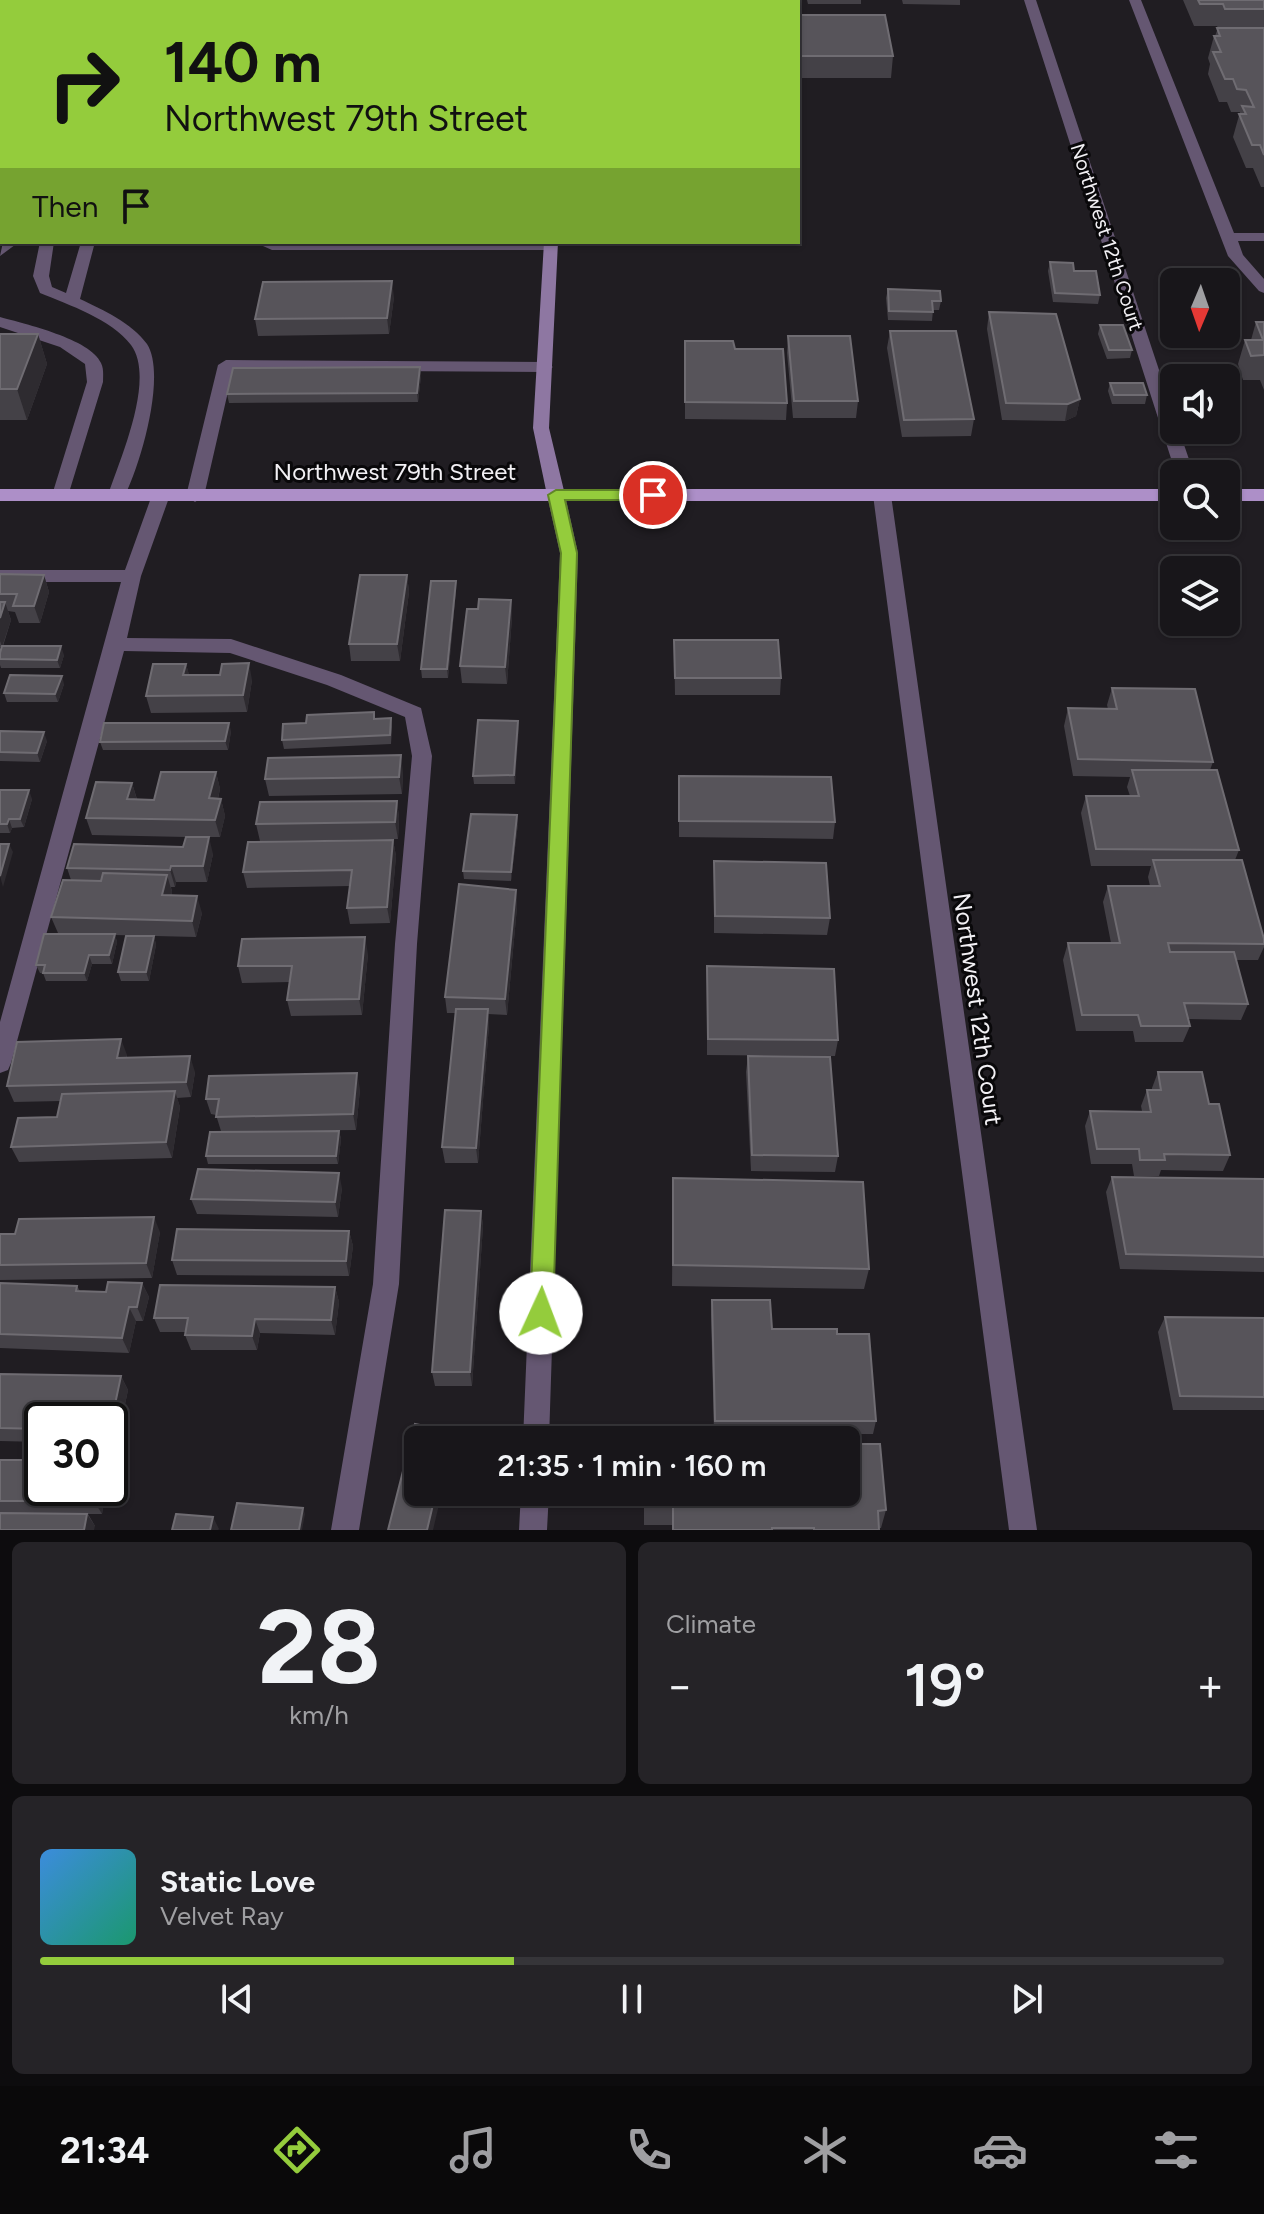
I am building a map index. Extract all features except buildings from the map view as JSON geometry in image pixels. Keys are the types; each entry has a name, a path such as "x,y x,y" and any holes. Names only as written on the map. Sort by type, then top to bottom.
{"main road":[{"path":"551,244 541,428 556,495"},
{"name":"Northwest 79th Street","path":"0,495 1160,495"},
{"path":"1240,495 1264,495"}],"street":[{"name":"Northwest 12th Court","path":"1030,0 1180,460"},
{"path":"1135,0 1236,256 1264,288"},
{"path":"1228,237 1264,237"},
{"path":"47,244 41,276 45,290 72,301 125,331 140,346 148,361 149,377 144,402 117,495"},
{"path":"72,301 87,244"},
{"path":"266,244 551,244"},
{"path":"0,322 86,354 94,364 95,382 61,495"},
{"path":"195,496 226,365 545,367"},
{"path":"0,1063 132,576 161,495"},
{"path":"537,1426 569,553 556,495"},
{"name":"Northwest 12th Court","path":"882,495 1023,1530"},
{"path":"0,576 132,576"},
{"path":"116,644 231,646 334,680 414,713 422,756 406,944 386,1284 345,1530"},
{"path":"533,1530 534,1506"}],"route":[{"path":"541,1313 569,553 556,495 653,495"}]}
